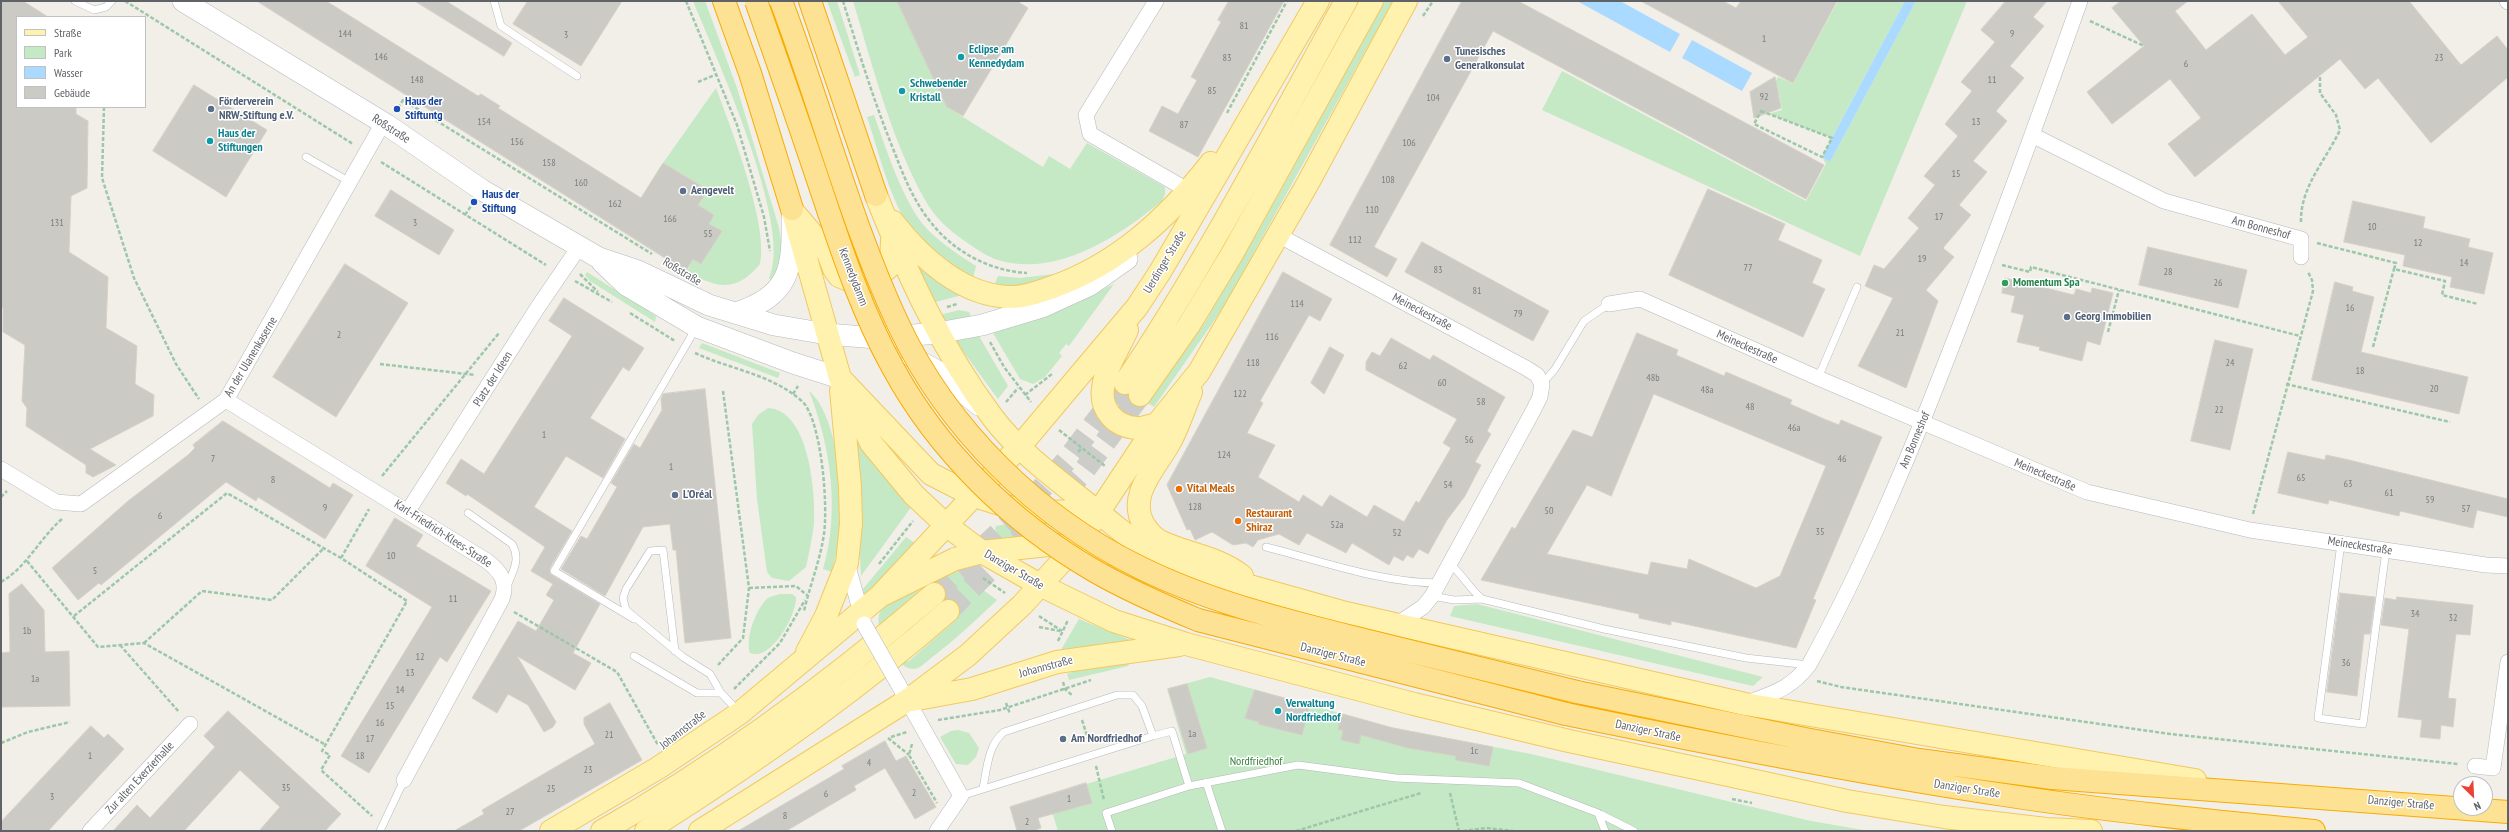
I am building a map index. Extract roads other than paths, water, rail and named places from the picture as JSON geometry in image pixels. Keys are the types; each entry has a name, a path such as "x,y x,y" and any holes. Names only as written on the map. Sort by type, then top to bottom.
{"highway":[{"path":"724,1 750,73 792,209"},
{"name":"Kennedydamm","path":"756,1 854,283 893,368 944,442 976,479 1016,515"},
{"name":"Kennedydamm","path":"781,1 880,284 903,334 935,390 950,410 989,456 1037,501"},
{"path":"810,1 876,195"},
{"name":"Danziger Straße","path":"1037,501 1093,541 1137,567 1233,604 1322,630 1577,692 1805,739 1920,760 2052,778 2508,812"},
{"name":"Danziger Straße","path":"1016,515 1062,550 1093,570 1153,601 1198,620 1566,714 1729,748 2006,796 2171,816 2314,831"}],"main road":[{"name":"Uerdinger Straße","path":"972,499 1020,446 1137,307 1264,96 1318,1"},
{"path":"1346,1 1214,240 1173,311 1133,389 1189,325 1232,254 1372,1"},
{"path":"1256,587 1230,566 1157,540 1147,530 1140,514 1139,498 1142,487 1171,440 1199,372 1278,235 1388,37 1406,1"},
{"path":"876,195 894,222 927,259 946,273 982,292 1012,297 1028,296 1063,284 1098,266 1133,244 1174,208 1264,96"},
{"path":"876,195 915,290 938,333 1000,411 1020,446 1128,536 1225,579"},
{"path":"792,209 828,253 834,269 839,276 851,281 873,281 891,265 892,237"},
{"path":"792,209 840,378 871,443 914,495 946,525"},
{"path":"1137,307 1105,380 1102,400 1107,412 1123,425 1137,428 1157,424"},
{"path":"1098,512 1157,424 1199,372"},
{"path":"840,378 931,474 972,499 1026,512 1098,512"},
{"name":"Johannstraße","path":"805,657 826,616 847,563 851,524 850,487 840,378"},
{"path":"972,499 969,524 979,550"},
{"name":"Johannstraße","path":"551,831 658,768 740,713 805,657 862,619 880,596 972,499"},
{"name":"Johannstraße","path":"700,831 903,691 968,656 1040,585 1076,546 1098,512"},
{"name":"Danziger Straße","path":"946,525 979,550 1040,585 1114,621 1186,644 1414,704 1569,741 1847,801 1944,817 2046,829 2091,831"},
{"name":"Johannstraße","path":"880,596 979,550 1048,545 1076,546 1225,579"},
{"name":"Danziger Straße","path":"1225,579 1339,612 1745,704 2156,774 2294,795"},
{"path":"1186,644 1179,618 1183,596 1190,590 1200,584 1256,587"},
{"path":"602,831 702,771 761,732 884,637 941,602 894,658 771,751 646,831"},
{"name":"Johannstraße","path":"903,691 972,689 1057,662 1103,654 1186,644"}],"street":[{"name":"Roßstraße","path":"183,1 390,116 482,190 579,248 599,258 638,271 696,299 774,325 827,334 876,338"},
{"path":"1156,1 1086,115 1090,134 1189,191"},
{"path":"1388,37 1414,1"},
{"name":"Am Bonneshof","path":"1745,704 1789,686 1809,665 1853,582 1922,423 1986,261 2078,8"},
{"name":"An der Ulanenkaserne","path":"1,469 56,502 81,504 226,400 350,182 390,116"},
{"name":"Am Bonneshof","path":"2032,135 2164,201 2301,239 2301,257"},
{"name":"Uerdinger Straße","path":"876,338 938,333 1013,317 1090,285 1132,255 1174,208"},
{"path":"736,313 761,303 786,278 793,244 792,209"},
{"name":"Meineckestraße","path":"1278,235 1526,368 1536,375 1542,384"},
{"name":"Platz der Ideen","path":"408,511 579,248"},
{"name":"Roßstraße","path":"599,258 626,285 697,326 793,364 840,378"},
{"name":"Meineckestraße","path":"1608,304 1640,299 1922,423 2087,492 2250,530 2486,565 2508,566"},
{"path":"876,338 936,371 1000,411"},
{"path":"1396,625 1423,607 1440,583 1533,411 1542,384"},
{"name":"Karl-Friedrich-Klees-Straße","path":"226,400 408,511 497,568 503,577 506,589"},
{"name":"Johannstraße","path":"847,563 862,619 961,796"},
{"path":"404,780 500,603 506,589"},
{"path":"2475,766 2493,768 2508,662"},
{"name":"Zur alten Exerzierhalle","path":"90,831 190,724"},
{"path":"937,831 961,796"}],"lane":[{"path":"75,1 94,13 112,1"},
{"path":"494,1 501,26 577,76"},
{"path":"306,157 350,182"},
{"path":"1818,378 1857,287"},
{"path":"1542,384 1555,370 1584,321 1608,304"},
{"path":"697,326 554,571 634,619 675,651 710,674 723,695 740,713"},
{"path":"468,513 512,544 517,552 517,563 506,589"},
{"path":"2341,543 2318,718 2363,724 2386,550"},
{"path":"1266,547 1388,578 1418,583 1440,583"},
{"path":"634,619 626,610 623,598 626,589 650,551 663,550 675,651"},
{"path":"1450,564 1463,574 1470,588 1482,599"},
{"path":"1432,596 1454,600 1482,599 1604,629 1738,656 1809,665"},
{"path":"634,656 697,693 723,695"},
{"path":"983,788 992,746 996,738 1004,732 1117,695 1133,695 1138,700 1152,736"},
{"path":"961,796 1172,731 1189,786"},
{"path":"1112,831 1106,813 1189,786 1298,765 1396,778 1519,783 1598,813 1634,831"},
{"path":"382,829 404,780"},
{"path":"1206,782 1222,831"},
{"path":"1598,813 1605,831"}],"water":[{"path":"1577,1 1620,1 1680,34 1670,52"},
{"path":"1905,1 1916,1 1830,162 1822,157"},
{"path":"1692,40 1752,73 1742,91 1682,58"}],"tunnel":[{"path":"934,594 1020,513 1067,460 1125,383"},
{"path":"948,611 1034,526 1083,472 1140,395"}],"place":[{"name":"Eclipse am Kennedydam","path":"961,57"},
{"name":"Tunesisches Generalkonsulat","path":"1447,59"},
{"name":"Schwebender Kristall","path":"902,91"},
{"name":"Förderverein NRW-Stiftung e.V.","path":"211,109"},
{"name":"Haus der Stiftuntg","path":"397,109"},
{"name":"Haus der Stiftungen","path":"210,141"},
{"name":"Aengevelt","path":"683,191"},
{"name":"Haus der Stiftung","path":"474,202"},
{"name":"Momentum Spa","path":"2005,283"},
{"name":"Georg Immobilien","path":"2067,317"},
{"name":"Vital Meals","path":"1179,489"},
{"name":"L'Oréal","path":"675,495"},
{"name":"Restaurant Shiraz","path":"1238,521"},
{"name":"Verwaltung Nordfriedhof","path":"1278,711"},
{"name":"Am Nordfriedhof","path":"1063,739"}],"park label":[{"name":"Nordfriedhof","path":"1256,762"}]}
